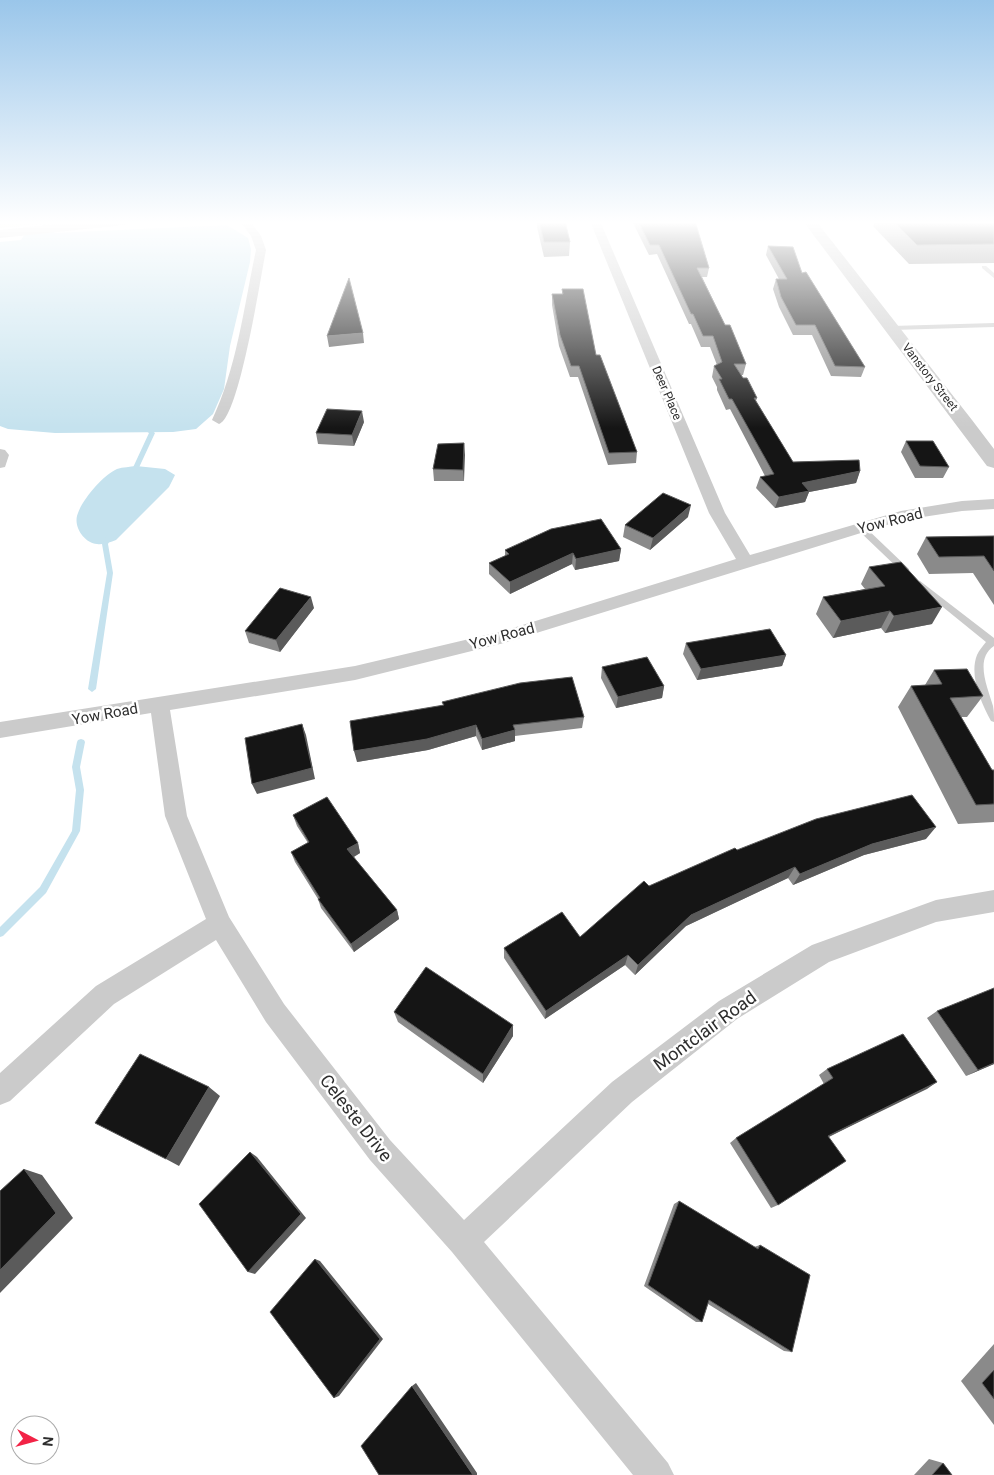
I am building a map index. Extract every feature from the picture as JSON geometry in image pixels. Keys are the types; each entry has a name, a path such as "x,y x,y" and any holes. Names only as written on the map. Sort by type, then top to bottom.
{"street":[{"path":"219,420 232,388 253,290"},
{"name":"Deer Place","path":"624,290 717,513 746,562"},
{"name":"Vanstory Street","path":"862,290 994,462"},
{"path":"0,453 0,464"},
{"name":"Yow Road","path":"0,730 355,673 504,637 901,516 962,506 994,504"},
{"name":"Celeste Drive","path":"159,705 176,816 220,924 275,1013 380,1150 463,1241 656,1475"},
{"name":"Montclair Road","path":"463,1241 622,1092 728,1010 821,953 936,911 994,901"},
{"path":"0,1091 106,994 220,924"}],"lane":[{"path":"892,328 994,325"},
{"path":"861,528 927,590 992,642 981,655 979,667 986,703 994,718"}],"water":[{"path":"0,290 243,290 230,346 224,389 213,414 196,429 173,432 55,433 8,429 0,426"},
{"path":"136,466 165,469 175,475 169,487 116,540 100,544 88,541 81,534 77,525 77,516 83,503 99,483 111,472 119,468"}],"building":[{"path":"345,290 352,290 363,333 327,336"},
{"path":"562,290 583,290 596,355 600,355 637,452 609,453 579,366 571,366 560,335 552,294 563,294"},
{"path":"680,290 708,290 725,325 730,325 746,364 734,364 743,378 747,378 757,398 754,398 793,462 859,460 860,471 802,483 809,491 779,497 760,477 774,474 719,379 722,379 714,366 722,362 713,336 703,336 693,314 691,314"},
{"path":"779,290 817,290 865,367 835,366 815,325 796,325"},
{"path":"327,409 362,411 352,435 316,433"},
{"path":"906,441 933,441 949,467 920,466"},
{"path":"464,443 463,470 433,469 438,444"},
{"path":"663,493 691,505 653,538 625,525"},
{"path":"601,519 621,549 576,559 573,553 510,582 489,563 509,554 505,550 551,529"},
{"path":"994,536 994,571 984,556 939,557 926,537"},
{"path":"901,562 942,607 894,616 890,611 841,621 823,597 885,586 869,567"},
{"path":"280,588 311,597 276,640 245,631"},
{"path":"770,629 786,655 701,669 686,643"},
{"path":"647,657 664,686 618,697 602,667"},
{"path":"967,669 983,696 950,698 992,770 994,770 994,804 976,805 911,686 942,684 934,670"},
{"path":"572,677 584,717 513,725 515,730 482,739 476,725 427,739 354,751 350,721 444,705 442,702 520,683"},
{"path":"302,724 312,768 252,784 245,738"},
{"path":"912,795 936,827 872,844 800,874 795,867 691,915 638,965 628,955 546,1011 504,948 562,912 580,937 644,881 649,886 735,848 737,850 816,819"},
{"path":"327,797 358,843 347,849 397,910 351,944 318,899 320,898 291,852 309,842 293,815"},
{"path":"426,967 513,1025 483,1074 394,1012"},
{"path":"994,988 994,1063 978,1070 937,1011"},
{"path":"903,1034 937,1082 828,1136 846,1161 778,1205 736,1138 833,1078 827,1069"},
{"path":"140,1054 209,1087 166,1159 95,1123"},
{"path":"250,1152 301,1214 248,1272 199,1204"},
{"path":"24,1169 56,1213 0,1270 0,1191"},
{"path":"679,1201 758,1249 760,1245 810,1275 792,1352 709,1300 702,1322 648,1285"},
{"path":"315,1259 380,1339 334,1398 270,1312"},
{"path":"994,1370 994,1399 982,1383"},
{"path":"412,1386 473,1475 379,1475 361,1446"},
{"path":"943,1463 952,1475 932,1475"}],"waterway":[{"path":"133,474 152,433 145,428"},
{"path":"92,689 110,573 105,544 109,536"},
{"path":"0,933 43,890 76,831 80,790 76,767 81,742"}]}
